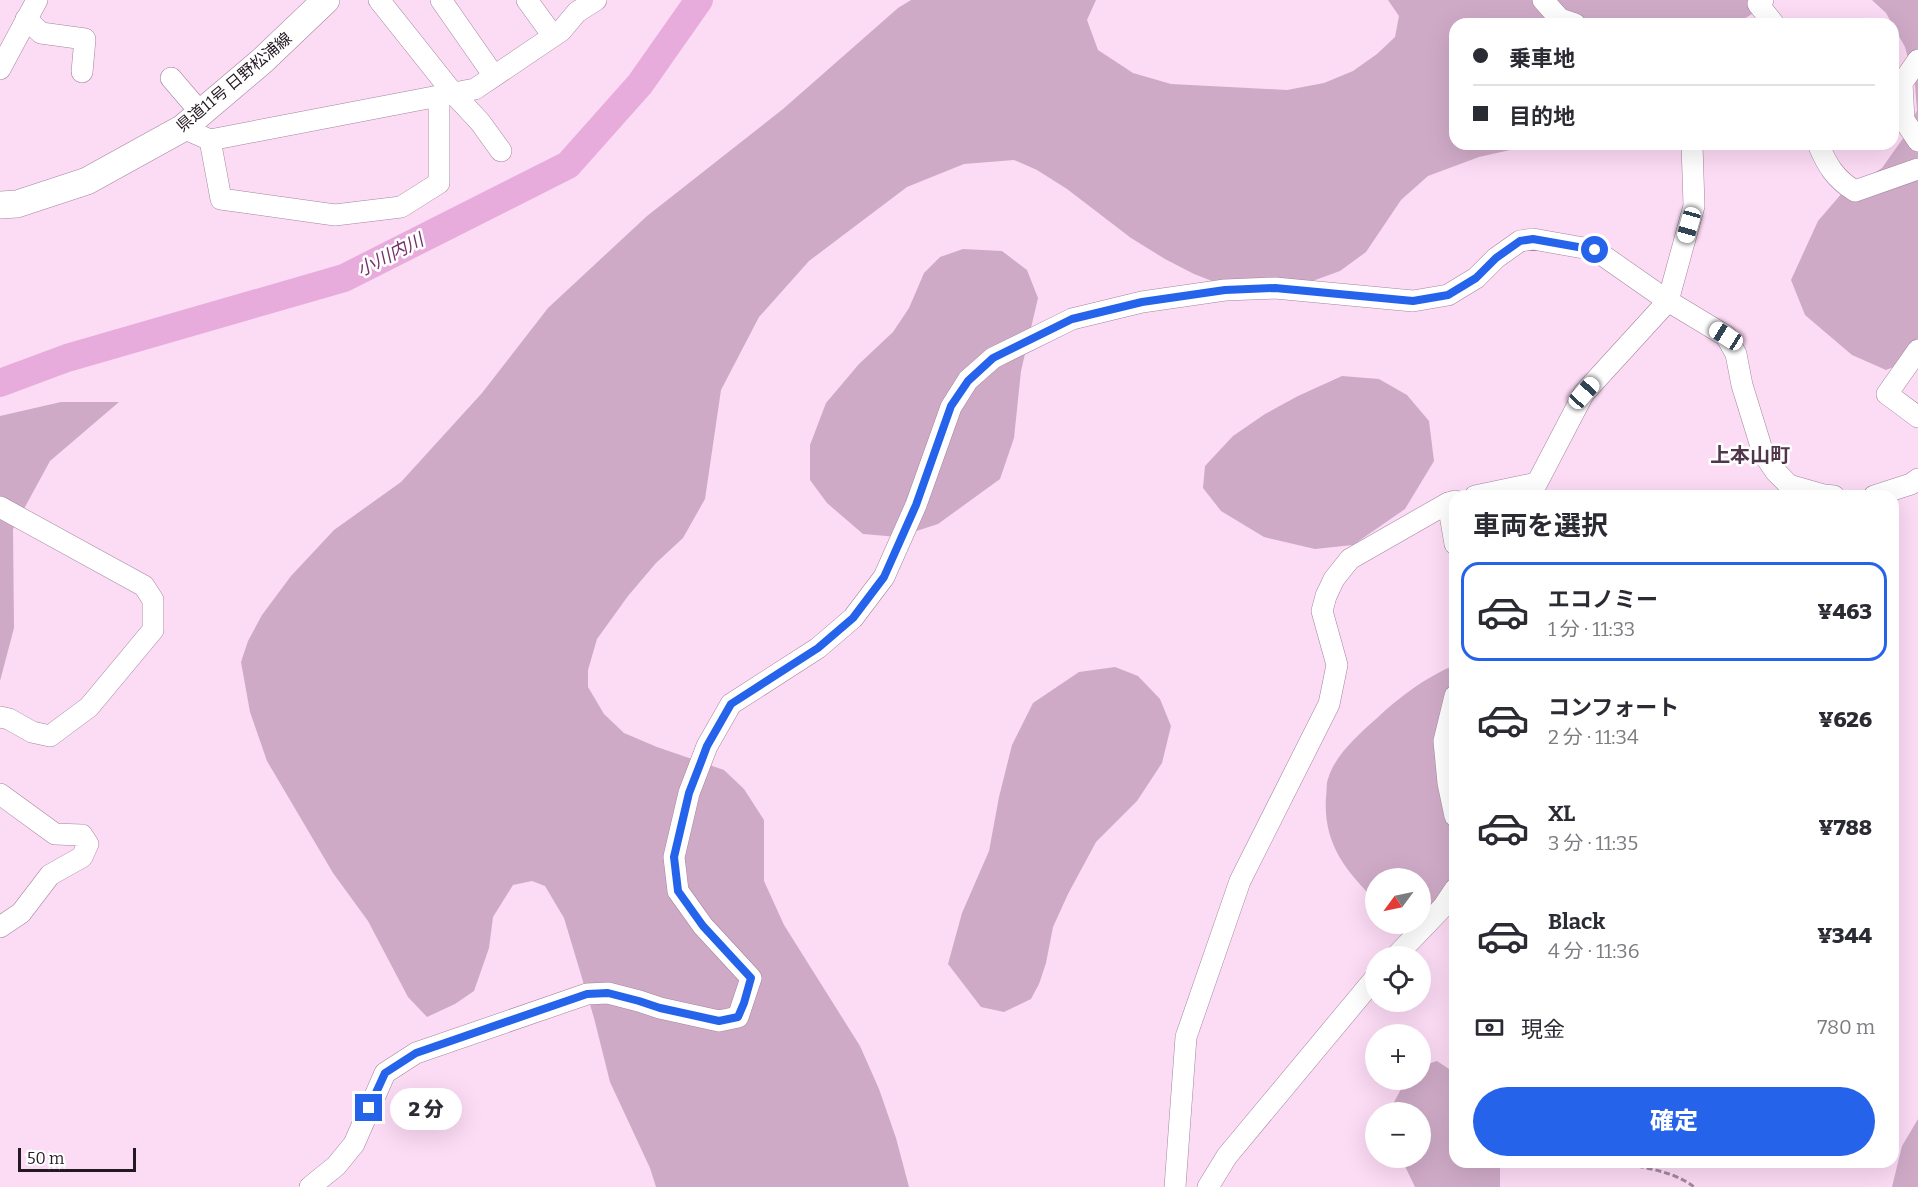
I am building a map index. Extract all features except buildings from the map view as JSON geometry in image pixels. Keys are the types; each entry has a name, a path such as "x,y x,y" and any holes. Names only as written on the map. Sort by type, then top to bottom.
{"main road":[{"name":"県道11号 日野松浦線","path":"0,205 17,204 87,181 192,121 262,61 326,0"}],"street":[{"path":"0,69 37,0"},
{"path":"379,0 446,95 480,122 501,151"},
{"path":"441,0 494,76"},
{"path":"527,0 553,36"},
{"path":"210,140 475,89 561,31 577,12 596,0"},
{"path":"1543,0 1559,18"},
{"path":"1763,0 1758,4 1769,18"},
{"path":"26,20 41,33 85,39 82,72"},
{"path":"1899,84 1918,60"},
{"path":"171,78 192,121 210,140 220,199 334,215 401,207 439,183 446,95"},
{"path":"1899,91 1904,120 1918,141"},
{"path":"1504,490 1537,483 1584,393 1668,301 1694,206 1692,150"},
{"path":"1821,150 1840,182 1855,191 1918,169"},
{"path":"310,1187 336,1166 354,1144 385,1073 416,1053 587,994 608,993 660,1008 719,1021 738,1017 751,978 703,926 678,891 674,857 689,793 707,746 731,704 818,648 853,618 884,577 916,505 951,406 968,381 993,358 1072,319 1142,302 1215,292 1275,288 1413,301 1448,295 1476,278 1496,258 1520,241 1533,239 1595,250 1668,301 1726,336 1736,354 1742,385 1764,453 1776,472 1789,484 1808,490"},
{"path":"1918,350 1887,394 1918,417"},
{"path":"1892,490 1911,484 1918,479"},
{"path":"1175,1187 1186,1037 1240,881 1329,704 1337,665 1322,611 1326,596 1334,579 1350,559 1449,503"},
{"path":"0,507 144,586 153,600 153,630 89,707 50,736 32,732 9,719 0,717"},
{"path":"1449,721 1444,741 1449,788"},
{"path":"0,794 55,834 82,835 88,844 82,857 50,875 21,913 0,927"},
{"path":"1406,946 1449,898"},
{"path":"1208,1187 1227,1156 1365,990"}],"path":[{"path":"1642,1168 1665,1173 1694,1187"}],"shaded area":[{"path":"911,0 1096,0 1087,20 1098,50 1133,73 1171,84 1287,90 1324,83 1353,71 1377,54 1395,37 1399,16 1388,0 1774,0 1746,18 1449,18 1449,150 1510,150 1479,157 1428,176 1401,200 1366,252 1340,271 1307,283 1225,286 1194,274 1131,238 1067,189 1037,170 1014,160 964,164 907,187 809,261 759,317 721,390 705,499 683,538 656,563 628,596 597,639 588,670 588,687 604,714 624,733 724,770 744,789 764,820 764,881 784,925 860,1046 879,1089 896,1138 909,1187 656,1187 650,1168 610,1082 594,1018 564,918 545,886 532,881 513,885 493,917 489,948 474,991 455,1004 427,1017 408,997 368,921 333,873 267,761 250,712 241,662 248,641 262,615 291,576 334,530 401,482 482,393 548,308 647,216 783,109 898,8"},
{"path":"1872,0 1918,0 1918,357 1886,370 1852,355 1805,315 1791,280 1818,221 1842,193 1882,168 1895,150 1899,150 1899,144 1909,130 1917,110 1915,86 1905,47 1899,36 1899,18 1889,18"},
{"path":"963,249 1002,251 1027,270 1038,298 1021,371 1014,438 1000,479 938,524 898,537 863,534 827,503 810,480 810,445 826,403 859,364 893,332 909,308 924,273 940,257"},
{"path":"1342,376 1379,379 1407,395 1429,421 1434,461 1405,509 1353,545 1315,549 1264,537 1221,511 1203,488 1205,466 1233,436 1265,414"},
{"path":"61,402 119,402 50,461 13,529 14,628 0,681 0,416"},
{"path":"1115,667 1138,676 1160,699 1171,726 1162,763 1137,801 1096,842 1053,927 1046,963 1031,999 1004,1012 981,1007 948,964 962,913 989,851 1012,745 1033,703 1079,672"},
{"path":"1449,668 1449,897 1437,906 1431,907 1431,868 1365,868 1365,890 1338,854 1332,842 1326,813 1327,783 1336,762 1362,732 1403,695"},
{"path":"1437,1061 1449,1069 1449,1168 1500,1168 1500,1187 1415,1187 1406,1168 1431,1168 1431,1102 1394,1102 1401,1090 1431,1090 1431,1063"},
{"path":"1918,1119 1918,1187 1892,1187 1897,1168 1899,1168 1902,1146"}],"waterway":[{"name":"小川内川","path":"0,383 67,358 344,278 568,165 640,84 699,0"}],"district":[{"name":"上本山町","path":"1750,455"}],"route":[{"path":"369,1108 385,1073 416,1053 587,994 608,993 660,1008 719,1021 738,1017 751,978 703,926 678,891 674,857 689,793 707,746 731,704 818,648 853,618 884,577 916,505 951,406 968,381 993,358 1072,319 1142,302 1225,290 1275,288 1413,301 1448,295 1476,278 1496,258 1520,241 1533,239 1595,250"}]}
